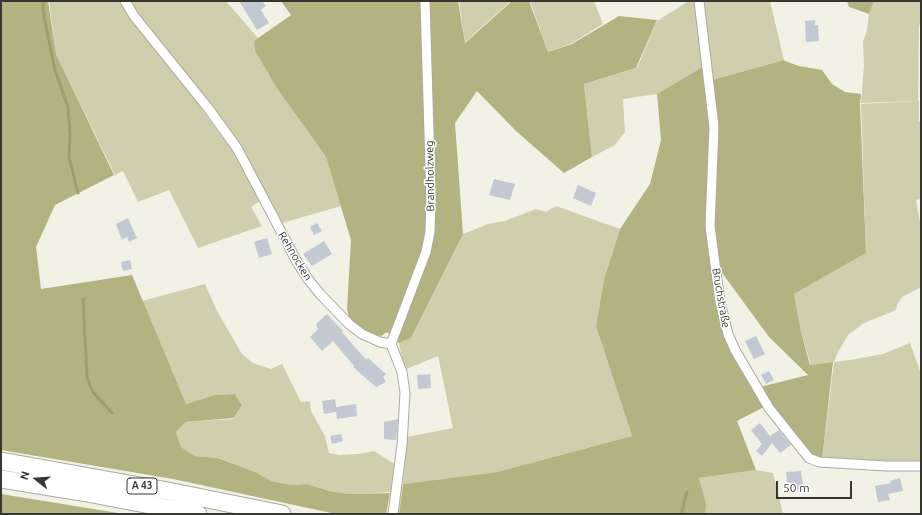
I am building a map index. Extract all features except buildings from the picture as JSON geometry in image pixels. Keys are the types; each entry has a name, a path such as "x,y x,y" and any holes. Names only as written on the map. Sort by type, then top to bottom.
{"highway":[{"name":"A 43","path":"1,462 168,490 282,514"},
{"name":"A 43","path":"1,479 82,492 198,514"}],"street":[{"name":"Rehnocken","path":"125,1 134,16 208,108 237,148 297,262 308,279 320,294 349,324 362,334 380,342 391,344"},
{"name":"Brandholzweg","path":"391,344 426,252 430,232 432,199 425,1"},
{"name":"Bruchstraße","path":"699,1 714,127 710,226 720,302 730,340 769,408 809,458 819,462 886,466 921,466"},
{"path":"391,344 402,372 405,393 402,445 393,510"}],"green space":[{"path":"1,1 48,1 56,54 114,175 55,205 36,247 41,289 132,275 186,404 215,395 235,394 242,405 234,418 186,422 176,432 181,447 195,456 218,458 253,471 272,481 291,485 307,484 334,492 350,494 390,493 386,514 336,514 173,479 1,450"},
{"path":"49,1 121,1 232,150 260,201 251,207 262,226 198,248 169,190 138,202 123,171 115,175 56,54"},
{"path":"131,1 226,1 258,38 254,41 255,51 276,87 326,157 341,206 282,223 222,118 141,21"},
{"path":"281,1 458,1 465,43 512,1 529,1 548,52 572,44 619,16 657,20 636,68 584,84 592,157 564,173 516,131 477,91 455,123 463,234 411,338 399,343 387,332 381,336 362,331 350,321 347,309 351,240 326,157 276,87 255,51 254,41 291,15"},
{"path":"459,1 511,1 465,42"},
{"path":"530,1 594,1 603,24 572,43 548,52"},
{"path":"689,1 695,1 704,66 657,94 623,99 625,132 615,145 592,157 584,84 637,68 657,21"},
{"path":"703,1 770,1 784,60 712,80"},
{"path":"847,1 873,1 873,3 869,14 849,7"},
{"path":"873,1 921,1 921,24 919,25 918,101 861,103 864,66 863,41 867,31 869,14"},
{"path":"784,60 799,66 822,70 832,84 845,92 861,94 860,105 866,253 794,294 801,332 810,365 833,362 822,460 814,457 767,400 760,387 808,375 769,337 720,270 713,229 712,80"},
{"path":"704,66 713,137 707,239 722,331 764,407 737,421 756,470 699,478 706,504 705,514 399,514 403,484 497,472 632,436 596,326 604,279 620,229 650,184 661,140 657,94"},
{"path":"919,101 919,121 921,121 921,199 916,200 921,228 921,287 902,297 896,310 864,323 848,335 834,362 811,365 801,332 794,294 866,253 861,104"},
{"path":"556,206 620,229 604,279 596,326 632,436 497,472 403,484 407,437 453,428 438,356 404,370 399,343 411,338 463,234 488,224 505,221 536,209 546,212"},
{"path":"205,284 217,311 242,354 253,363 271,369 282,364 301,402 310,401 311,411 325,436 329,453 339,455 359,454 374,451 396,465 391,492 350,494 335,492 307,484 291,485 272,481 253,471 219,458 195,456 181,447 176,432 186,422 234,419 242,405 235,394 215,395 186,404 142,301"},
{"path":"910,343 921,374 921,461 822,460 834,362 883,354"},
{"path":"756,470 773,473 783,514 705,514 705,504 699,478"},
{"path":"1,494 118,513 120,514 1,514"}],"waterway":[{"path":"43,1 43,11 55,70 68,107 70,134 69,157 78,193"},
{"path":"83,299 87,377 92,391 112,413"},
{"path":"681,514 687,492"}]}
